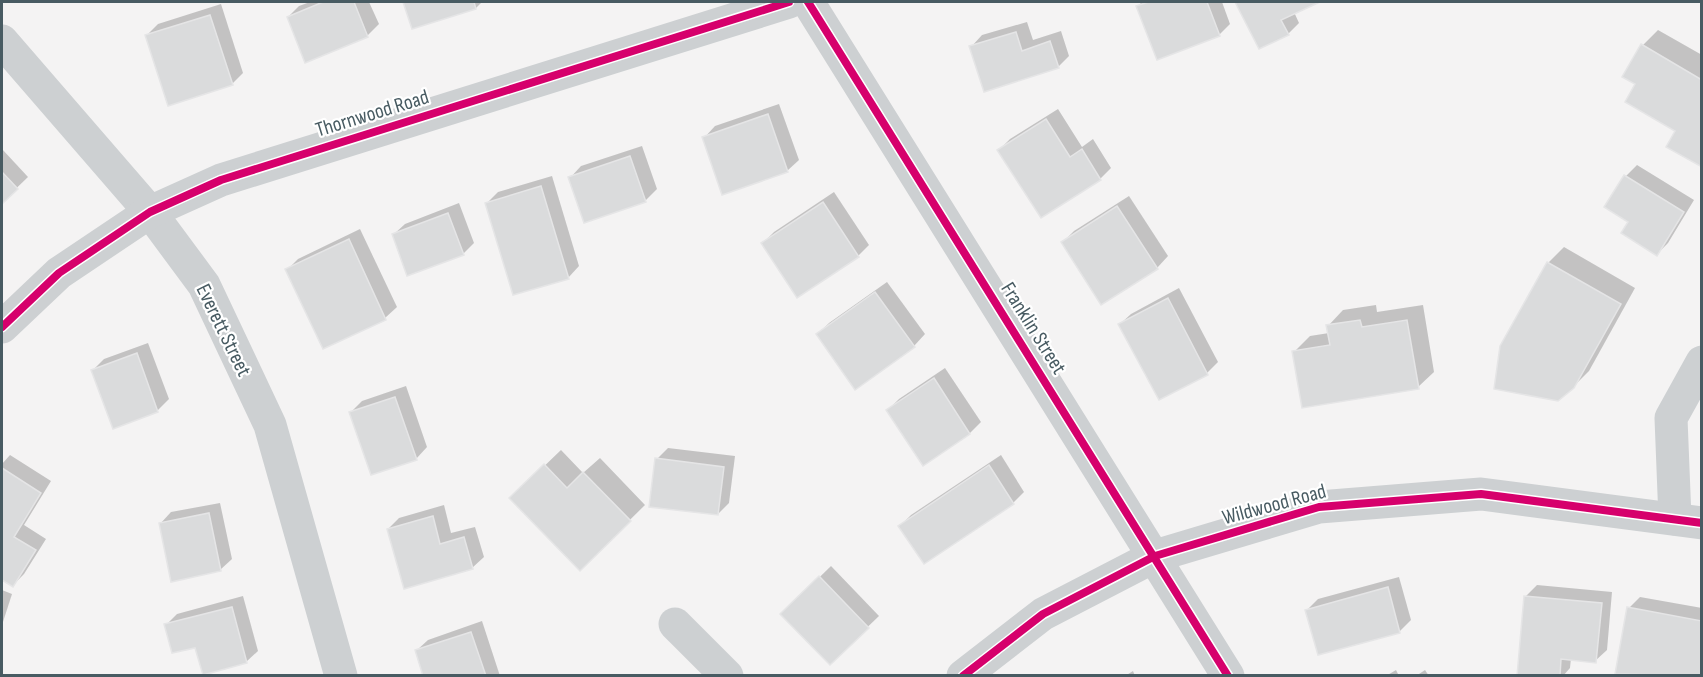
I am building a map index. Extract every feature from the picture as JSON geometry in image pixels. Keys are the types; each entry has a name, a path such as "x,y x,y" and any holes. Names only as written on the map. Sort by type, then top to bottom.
{"street":[{"name":"Thornwood Road","path":"2,327 59,273 150,212 221,180 789,2"},
{"name":"Franklin Street","path":"808,2 1228,675"},
{"name":"Everett Street","path":"2,41 150,212 204,285 270,425 341,675"},
{"path":"1688,521 1671,418 1701,362"},
{"name":"Wildwood Road","path":"963,675 1043,614 1155,556 1319,507 1481,494 1688,521"},
{"path":"675,624 727,675"}],"building":[{"path":"323,2 354,2 368,37 305,63 287,17"},
{"path":"403,2 474,2 476,9 412,29"},
{"path":"1148,2 1207,2 1220,36 1157,60 1136,6"},
{"path":"1235,2 1320,2 1281,20 1289,35 1259,49"},
{"path":"210,15 233,85 168,106 145,35"},
{"path":"1016,32 1022,51 1050,41 1059,68 984,92 969,46"},
{"path":"1641,44 1702,80 1702,167 1666,147 1675,131 1625,102 1635,84 1622,77"},
{"path":"768,114 788,172 722,195 702,137"},
{"path":"1046,119 1070,157 1082,149 1101,180 1041,218 997,150"},
{"path":"630,156 646,202 584,223 568,177"},
{"path":"2,172 18,189 2,204"},
{"path":"1624,175 1684,212 1657,256 1621,233 1628,222 1604,207"},
{"path":"541,186 569,279 513,295 485,203"},
{"path":"823,202 859,257 797,298 761,243"},
{"path":"1117,206 1158,269 1101,305 1061,242"},
{"path":"448,213 464,255 407,276 392,234"},
{"path":"349,239 386,320 323,349 285,269"},
{"path":"1547,262 1621,304 1574,388 1558,401 1494,389 1500,346"},
{"path":"875,292 915,347 855,390 816,334"},
{"path":"1168,298 1208,375 1159,400 1118,324"},
{"path":"1360,320 1362,327 1407,320 1419,389 1302,408 1292,351 1330,345 1326,325"},
{"path":"137,353 158,412 113,429 91,370"},
{"path":"934,378 970,434 923,466 886,410"},
{"path":"395,397 417,460 371,475 349,412"},
{"path":"655,458 724,467 718,515 649,507"},
{"path":"544,464 567,488 583,472 631,521 580,571 509,498"},
{"path":"989,465 1014,504 924,564 898,526"},
{"path":"2,468 41,493 14,537 36,550 13,587 2,580"},
{"path":"209,513 221,571 171,582 159,523"},
{"path":"433,516 440,544 464,537 473,569 404,589 387,529"},
{"path":"819,576 869,628 830,665 780,614"},
{"path":"1388,587 1400,633 1318,655 1305,610"},
{"path":"1524,596 1602,603 1596,663 1561,659 1560,676 1517,676"},
{"path":"232,607 247,663 203,675 195,648 172,653 164,624"},
{"path":"1627,607 1702,621 1701,676 1615,674"},
{"path":"471,632 486,676 423,676 415,650"}],"cycle path":[{"path":"2,327 59,273 150,212 221,180 789,2"},
{"path":"808,2 1228,676"},
{"path":"963,676 1043,614 1155,556 1319,507 1481,494 1702,523"}]}
